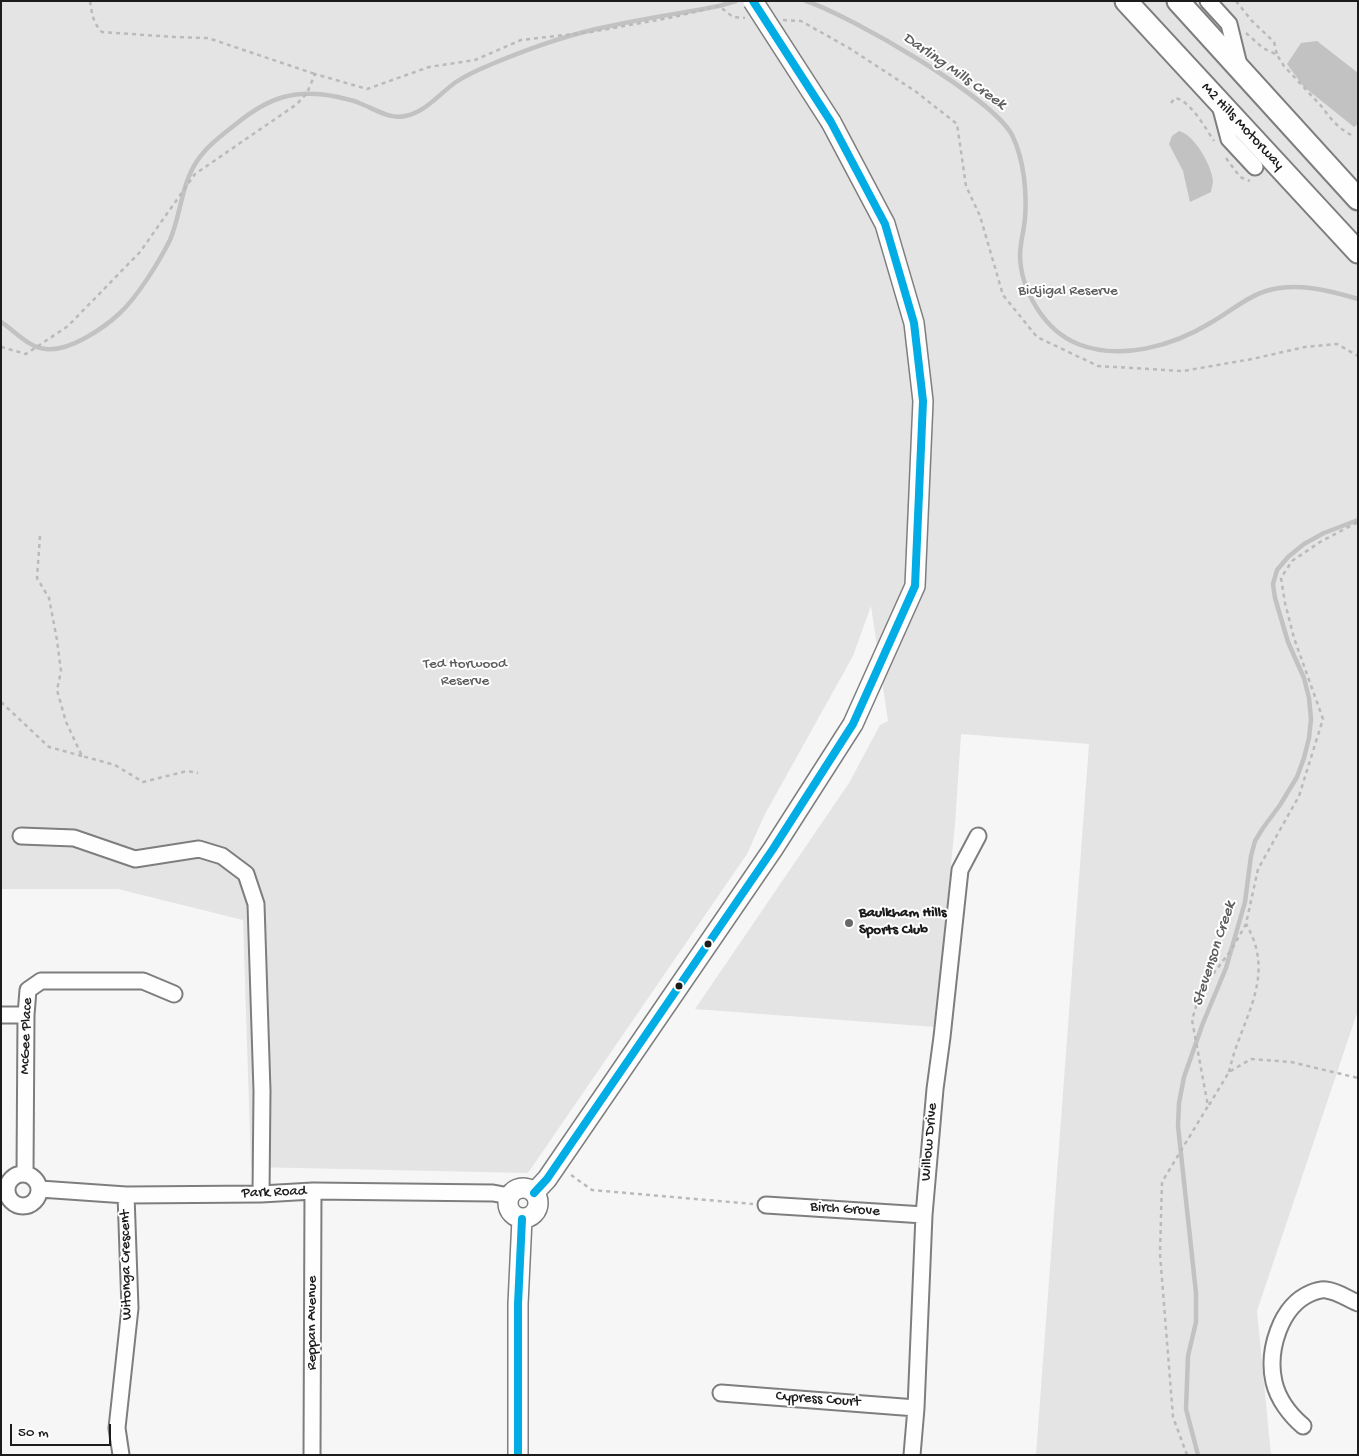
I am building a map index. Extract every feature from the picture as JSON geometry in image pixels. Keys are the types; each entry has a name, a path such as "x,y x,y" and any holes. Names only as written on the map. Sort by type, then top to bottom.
{"highway":[{"name":"M2 Hills Motorway","path":"1126,1 1358,252"},
{"path":"1178,1 1354,195"}],"main road":[{"path":"534,1193 547,1179 768,858 848,733 915,586 924,401 914,323 885,224 831,122 753,10"},
{"path":"526,1188 534,1193 538,1202 536,1212 532,1216 522,1219 512,1215 507,1206 509,1196 516,1190 526,1188"},
{"path":"518,1455 518,1304 522,1219"}],"street":[{"path":"1208,1 1229,24 1240,69"},
{"path":"1219,103 1229,139 1255,168"},
{"path":"21,836 74,838 135,859 199,849 222,856 246,874 256,904 262,1090 261,1194"},
{"name":"Willow Drive","path":"912,1455 916,1408 924,1216 935,1089 960,870 978,836"},
{"name":"McGee Place","path":"25,1174 26,1015 28,990 41,981 143,982 174,994"},
{"path":"1,1015 26,1015"},
{"path":"25,1174 34,1177 40,1189 34,1203 24,1207 10,1200 4,1191 10,1180 25,1174"},
{"name":"Park Road","path":"40,1189 126,1195 261,1194 313,1191 493,1193 509,1196"},
{"name":"Reppan Avenue","path":"312,1455 313,1191"},
{"name":"Witonga Crescent","path":"121,1455 117,1428 130,1308 126,1195"},
{"name":"Birch Grove","path":"766,1205 924,1216"},
{"path":"1304,1426 1288,1409 1274,1382 1273,1352 1280,1328 1286,1315 1295,1304 1317,1291 1326,1290 1337,1293 1358,1303"},
{"name":"Cypress Court","path":"721,1393 916,1408"}],"path":[{"path":"90,1 92,17 96,26 102,32 174,38 208,38 315,74 367,89 429,67 475,60 521,40 591,32 674,17 719,6 733,17 753,10"},
{"path":"1236,1 1252,21 1274,42 1277,55 1284,66 1338,126 1352,135"},
{"path":"781,20 801,21 849,48 915,91 957,124 966,186 980,216 1004,295 1037,336 1098,366 1183,371 1252,359 1305,347 1337,344 1358,356"},
{"path":"1267,50 1277,55"},
{"path":"1,346 26,354 68,326 140,252 194,174 297,104 307,92 315,74"},
{"path":"1208,1106 1192,1020 1202,990 1232,949 1246,924 1258,869 1299,796 1323,719 1294,638 1281,578 1292,561 1320,542 1358,522"},
{"path":"40,536 37,578 49,598 57,640 61,671 56,690 66,722 82,756"},
{"path":"1,702 49,747 115,766 143,782 187,770 198,773"},
{"path":"1187,1455 1173,1418 1172,1408 1160,1254 1162,1182 1229,1072 1232,1056 1255,1001 1260,972 1254,937 1246,924"},
{"path":"1229,1072 1251,1059 1291,1062 1358,1078"},
{"path":"571,1176 592,1190 766,1205"}],"green space":[{"name":"Bidjigal Reserve","path":"1,1 1358,1 1358,1010 1257,1311 1271,1455 1036,1455 1089,744 961,734 955,824 935,1027 695,1009 849,783 880,725 888,721 871,606 853,656 765,814 747,854 528,1173 251,1167 243,920 118,889 1,889"}],"shaded area":[{"path":"1317,41 1358,73 1358,124 1354,127 1303,86 1287,64 1301,43"},
{"path":"1179,131 1185,133 1196,144 1206,159 1213,181 1211,192 1190,202 1183,171 1169,144 1172,136"}],"waterway":[{"name":"Darling Mills Creek","path":"1,322 34,346 55,349 86,338 113,319 127,306 141,288 170,240 184,190 197,161 225,132 260,107 272,101 296,94 323,94 354,101 388,115 405,116 420,111 456,82 470,74 535,47 595,29 719,6 736,1"},
{"name":"Darling Mills Creek","path":"806,1 854,23 919,60 980,102 1001,121 1017,146 1024,177 1026,208 1020,256 1025,283 1030,296 1045,320 1066,338 1095,349 1112,351 1129,351 1164,344 1197,331 1252,297 1277,288 1312,288 1358,299"},
{"name":"Stevenson Creek","path":"1198,1455 1186,1409 1188,1356 1196,1322 1196,1293 1178,1126 1179,1103 1184,1077 1203,1023 1226,968 1245,902 1251,856 1255,841 1297,777 1309,738 1311,719 1309,698 1304,678 1288,642 1275,598 1273,584 1277,570 1288,557 1304,544 1324,533 1358,520"}],"transit line":[{"path":"534,1193 547,1179 773,849 853,724 915,586 923,401 914,323 885,224 831,122 753,1"},
{"path":"518,1455 518,1304 522,1219"}],"place":[{"name":"Baulkham Hills Sports Club","path":"849,923"}],"park label":[{"name":"Ted Horwood Reserve","path":"465,674"}]}
